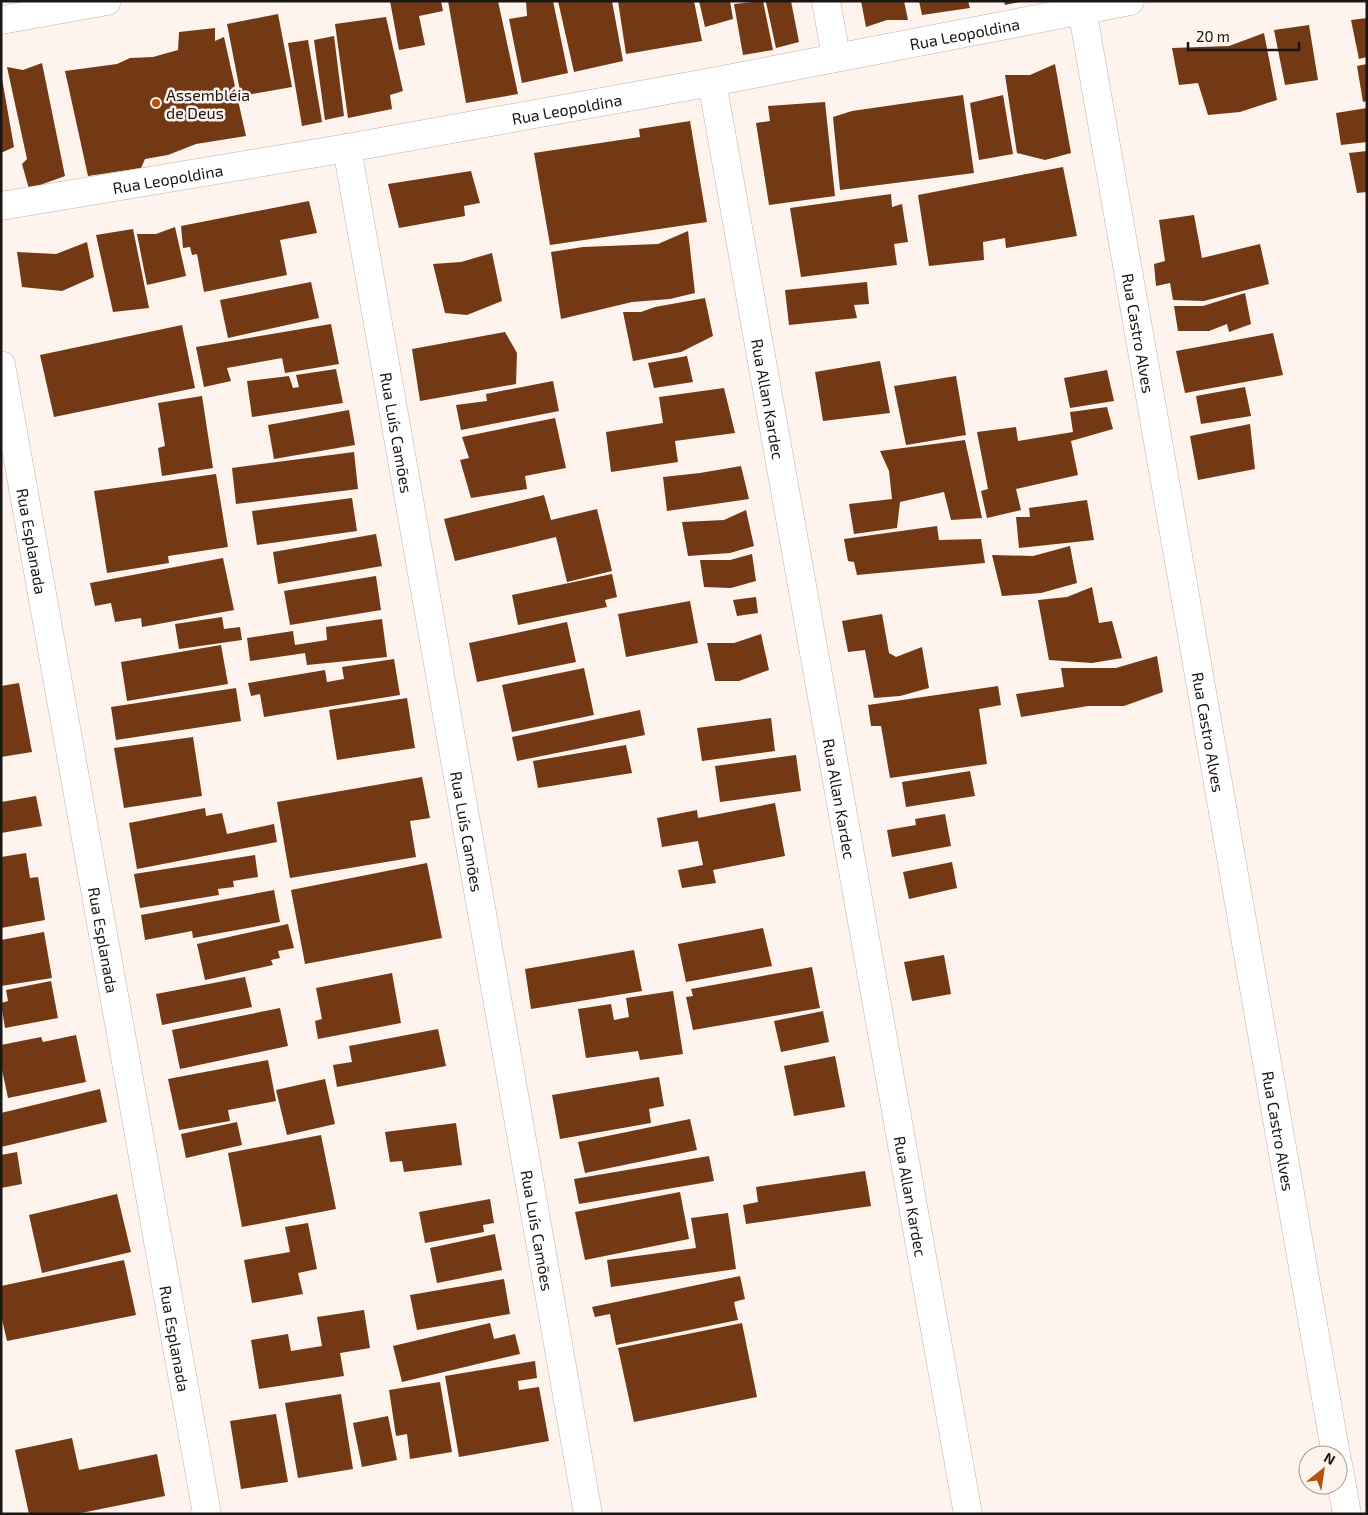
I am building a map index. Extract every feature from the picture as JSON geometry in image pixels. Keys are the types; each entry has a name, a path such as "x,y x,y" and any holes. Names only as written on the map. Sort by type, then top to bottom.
{"street":[{"path":"1,20 107,1"},
{"path":"826,1 836,57"},
{"name":"Rua Leopoldina","path":"1,206 347,148 712,82 1130,1"},
{"name":"Rua Castro Alves","path":"1082,9 1334,1445"},
{"name":"Rua Allan Kardec","path":"712,82 968,1514"},
{"name":"Rua Luís Camões","path":"347,148 588,1514"},
{"name":"Rua Esplanada","path":"1,365 207,1514"},
{"path":"1344,1495 1347,1514"}],"building":[{"path":"390,1 441,1 443,11 419,16 425,45 399,50"},
{"path":"448,1 498,1 518,94 466,103"},
{"path":"526,1 553,1 568,73 522,83 509,19 527,16"},
{"path":"558,1 612,1 623,61 574,72"},
{"path":"618,1 694,1 702,41 626,54"},
{"path":"699,1 730,1 733,19 705,27"},
{"path":"763,1 773,50 743,55 734,4"},
{"path":"791,1 799,42 776,48 766,2"},
{"path":"861,1 904,1 908,20 887,20 866,27"},
{"path":"919,1 968,1 970,8 922,15"},
{"path":"1004,1 1019,1 1019,2 1005,5"},
{"path":"278,14 292,87 241,96 227,24"},
{"path":"386,17 403,91 390,95 392,109 348,118 335,24"},
{"path":"1367,18 1367,57 1359,59 1351,20"},
{"path":"1309,25 1318,80 1285,85 1274,30"},
{"name":"Assembléia de Deus","path":"215,28 215,41 224,37 246,136 196,144 168,155 145,159 141,168 88,176 65,71 117,64 130,58 153,57 178,50 179,32"},
{"path":"1264,33 1277,100 1240,112 1208,115 1198,83 1179,85 1172,48 1229,46"},
{"path":"334,36 344,116 325,120 314,40"},
{"path":"308,40 322,122 302,126 288,43"},
{"path":"42,63 65,176 29,189 22,164 27,159 7,67 23,70"},
{"path":"1055,64 1071,153 1045,160 1017,153 1005,75 1030,75"},
{"path":"1367,64 1367,101 1363,102 1357,66"},
{"path":"1,73 14,147 1,153"},
{"path":"963,95 974,173 840,190 833,117 852,111"},
{"path":"1003,95 1013,154 979,160 970,103"},
{"path":"825,102 835,196 769,205 756,123 770,121 768,106"},
{"path":"1367,108 1367,142 1341,145 1336,113"},
{"path":"690,121 707,222 550,245 534,153 640,137 639,129"},
{"path":"1367,151 1367,192 1357,193 1349,153"},
{"path":"1063,167 1077,236 1006,248 1005,238 983,242 984,260 929,266 918,195"},
{"path":"471,171 480,203 464,206 465,216 399,228 388,184"},
{"path":"891,194 892,207 902,204 908,242 894,244 897,265 801,277 790,208"},
{"path":"309,201 317,233 280,240 287,275 204,292 197,254 192,255 190,247 183,248 181,226"},
{"path":"1194,215 1202,258 1260,244 1269,284 1204,301 1173,300 1170,283 1156,286 1154,264 1165,261 1159,220"},
{"path":"175,227 186,276 147,285 137,234 156,234"},
{"path":"133,229 149,308 113,312 96,235"},
{"path":"688,231 695,293 670,299 632,302 561,319 551,252 583,247 658,244"},
{"path":"87,242 94,277 62,291 22,287 17,252 56,254"},
{"path":"492,253 502,301 467,315 445,313 433,264 461,262"},
{"path":"311,282 319,318 228,338 220,300"},
{"path":"867,282 869,304 854,305 857,318 789,325 785,290"},
{"path":"1245,293 1251,324 1229,332 1227,324 1209,331 1178,331 1174,306 1203,306"},
{"path":"705,298 713,336 681,352 633,361 623,312 641,312 655,307"},
{"path":"331,324 339,364 285,373 282,358 227,368 231,381 204,387 196,347"},
{"path":"182,325 195,388 54,417 40,355"},
{"path":"505,332 517,353 516,384 420,401 412,349"},
{"path":"1273,333 1283,375 1185,393 1176,351"},
{"path":"687,356 693,382 654,388 648,363"},
{"path":"880,361 890,413 823,421 815,372"},
{"path":"336,369 343,403 252,417 247,381 289,376 293,388 299,387 296,375"},
{"path":"1107,370 1114,401 1070,408 1064,378"},
{"path":"956,376 966,435 906,445 894,386"},
{"path":"553,381 559,411 461,430 456,405 487,401 486,394"},
{"path":"1245,387 1251,416 1201,424 1196,396"},
{"path":"724,388 735,433 675,441 678,462 611,472 606,432 663,423 659,397"},
{"path":"202,396 213,468 162,476 158,448 165,446 158,403"},
{"path":"1107,407 1113,429 1071,441 1078,475 1016,489 1021,510 987,518 981,491 988,489 977,432 1016,427 1018,441 1073,432 1070,412"},
{"path":"349,410 355,445 274,459 268,425"},
{"path":"555,418 566,468 525,476 527,489 471,498 460,460 469,458 462,437"},
{"path":"1250,424 1255,469 1198,480 1190,436"},
{"path":"965,440 982,518 951,520 944,492 900,502 897,528 854,534 849,504 892,499 889,471 880,451"},
{"path":"354,452 358,489 236,504 232,468"},
{"path":"741,466 749,499 667,511 663,477"},
{"path":"216,474 228,547 168,556 169,563 107,573 94,491"},
{"path":"544,495 551,520 597,509 612,571 567,582 556,537 455,561 444,519"},
{"path":"352,498 357,531 257,545 252,511"},
{"path":"1087,500 1094,540 1019,548 1016,517 1030,517 1029,508"},
{"path":"746,510 754,546 730,553 688,556 682,522 724,520"},
{"path":"937,526 939,540 981,539 985,563 857,575 854,562 848,561 844,539"},
{"path":"376,534 382,566 278,584 273,552"},
{"path":"1070,546 1077,583 1041,593 1002,596 992,555 1033,556"},
{"path":"752,554 756,581 731,588 704,587 700,560 730,560"},
{"path":"223,558 234,610 142,627 141,618 115,622 111,603 95,606 90,583"},
{"path":"612,574 617,597 605,600 607,607 518,625 512,595"},
{"path":"376,576 381,610 290,625 284,591"},
{"path":"1092,587 1099,623 1112,621 1122,658 1092,663 1049,660 1038,600 1067,597"},
{"path":"756,597 758,613 737,616 733,600"},
{"path":"690,601 698,643 626,657 618,614"},
{"path":"882,614 889,653 896,657 922,647 929,688 900,696 874,698 865,650 848,652 842,621"},
{"path":"222,617 224,629 240,627 242,640 179,649 175,624"},
{"path":"382,619 387,657 307,665 305,653 250,661 247,638 293,631 295,645 327,640 326,627"},
{"path":"567,622 576,662 477,682 469,643"},
{"path":"761,634 769,670 739,681 715,681 707,643 734,643"},
{"path":"221,645 228,684 127,701 121,662"},
{"path":"1157,656 1163,692 1124,706 1088,706 1021,717 1016,694 1064,687 1061,668 1116,668"},
{"path":"394,659 400,695 264,717 260,694 251,696 248,683 325,670 327,682 344,679 342,667"},
{"path":"584,668 594,715 512,732 502,685"},
{"path":"19,683 32,752 1,757 1,686"},
{"path":"998,686 1001,705 979,709 987,764 890,778 881,726 871,726 868,705"},
{"path":"236,688 241,721 116,740 111,707"},
{"path":"407,698 415,748 337,760 329,710"},
{"path":"640,710 645,735 517,761 512,737"},
{"path":"771,718 775,751 702,761 697,728"},
{"path":"193,737 202,796 124,808 114,748"},
{"path":"626,745 632,773 538,788 533,761"},
{"path":"796,755 801,791 720,802 715,766"},
{"path":"970,771 975,796 906,807 902,782"},
{"path":"422,777 430,818 410,821 416,857 290,878 277,802"},
{"path":"36,796 42,826 1,833 1,802"},
{"path":"775,803 785,856 713,870 716,883 682,888 678,870 703,865 698,841 662,847 657,818 697,810 698,818"},
{"path":"205,808 206,816 222,813 227,834 274,824 277,842 137,869 129,823"},
{"path":"945,814 951,846 892,857 887,830 916,825 915,819"},
{"path":"26,853 30,878 38,877 45,920 1,928 1,857"},
{"path":"255,855 258,877 233,881 234,887 218,889 219,895 140,908 134,874"},
{"path":"952,862 957,888 909,899 903,872"},
{"path":"427,863 442,938 305,964 291,890"},
{"path":"274,890 280,922 193,938 192,931 145,940 141,915"},
{"path":"288,924 294,948 278,951 280,958 271,960 273,965 205,980 197,944"},
{"path":"763,928 772,966 686,982 678,944"},
{"path":"44,932 52,978 1,986 1,940"},
{"path":"634,950 642,991 531,1009 525,969"},
{"path":"944,955 951,994 912,1001 904,962"},
{"path":"812,967 820,1008 693,1030 686,997 693,996 691,989"},
{"path":"392,973 401,1023 318,1039 315,1021 322,1019 316,988"},
{"path":"245,977 252,1007 162,1025 156,994"},
{"path":"51,981 58,1018 5,1028 1,1003 8,1001 6,990"},
{"path":"673,991 683,1054 640,1060 638,1051 586,1058 578,1009 611,1004 614,1020 629,1017 626,998"},
{"path":"280,1008 288,1046 180,1069 172,1030"},
{"path":"823,1011 829,1042 781,1052 774,1021"},
{"path":"438,1029 446,1066 337,1087 333,1065 352,1062 349,1046"},
{"path":"76,1035 86,1082 8,1098 1,1065 1,1045 41,1037 43,1042"},
{"path":"835,1056 845,1107 794,1116 784,1066"},
{"path":"268,1060 276,1101 228,1110 230,1121 179,1130 168,1079"},
{"path":"659,1077 664,1106 649,1109 651,1123 560,1139 552,1095"},
{"path":"325,1079 335,1124 287,1135 276,1090"},
{"path":"100,1089 107,1122 1,1147 1,1113"},
{"path":"690,1119 697,1150 585,1173 578,1142"},
{"path":"237,1122 242,1145 186,1158 181,1134"},
{"path":"456,1123 462,1165 404,1172 402,1161 390,1162 385,1132"},
{"path":"321,1135 336,1209 242,1227 228,1153"},
{"path":"17,1152 22,1184 1,1188 1,1155"},
{"path":"709,1156 714,1181 579,1204 574,1179"},
{"path":"865,1171 871,1206 746,1224 743,1205 758,1202 756,1187"},
{"path":"680,1192 689,1239 585,1260 575,1212"},
{"path":"117,1194 131,1252 42,1273 29,1215"},
{"path":"490,1199 494,1223 483,1225 484,1232 425,1243 419,1212"},
{"path":"728,1213 736,1269 611,1287 607,1260 696,1248 691,1218"},
{"path":"308,1223 317,1269 298,1273 303,1294 252,1303 244,1260 290,1252 285,1227"},
{"path":"495,1234 502,1270 437,1283 430,1248"},
{"path":"124,1260 136,1315 7,1341 1,1315 1,1286"},
{"path":"740,1276 745,1299 734,1302 738,1320 616,1345 610,1314 595,1317 592,1307"},
{"path":"504,1279 510,1314 417,1330 410,1295"},
{"path":"364,1310 370,1348 340,1353 344,1376 259,1389 251,1340 288,1334 291,1351 322,1346 317,1317"},
{"path":"490,1323 494,1339 515,1334 520,1354 402,1382 393,1346"},
{"path":"742,1323 757,1397 634,1422 618,1348"},
{"path":"535,1361 537,1378 518,1381 519,1390 539,1387 549,1441 459,1457 445,1376"},
{"path":"440,1382 452,1452 410,1459 407,1434 396,1436 389,1390"},
{"path":"341,1394 353,1469 298,1478 285,1403"},
{"path":"276,1414 288,1482 241,1489 230,1421"},
{"path":"388,1416 397,1460 362,1467 353,1423"},
{"path":"72,1438 79,1470 157,1454 165,1496 76,1514 29,1514 15,1450"}],"place":[{"name":"Assembléia de Deus","path":"156,103"}]}
